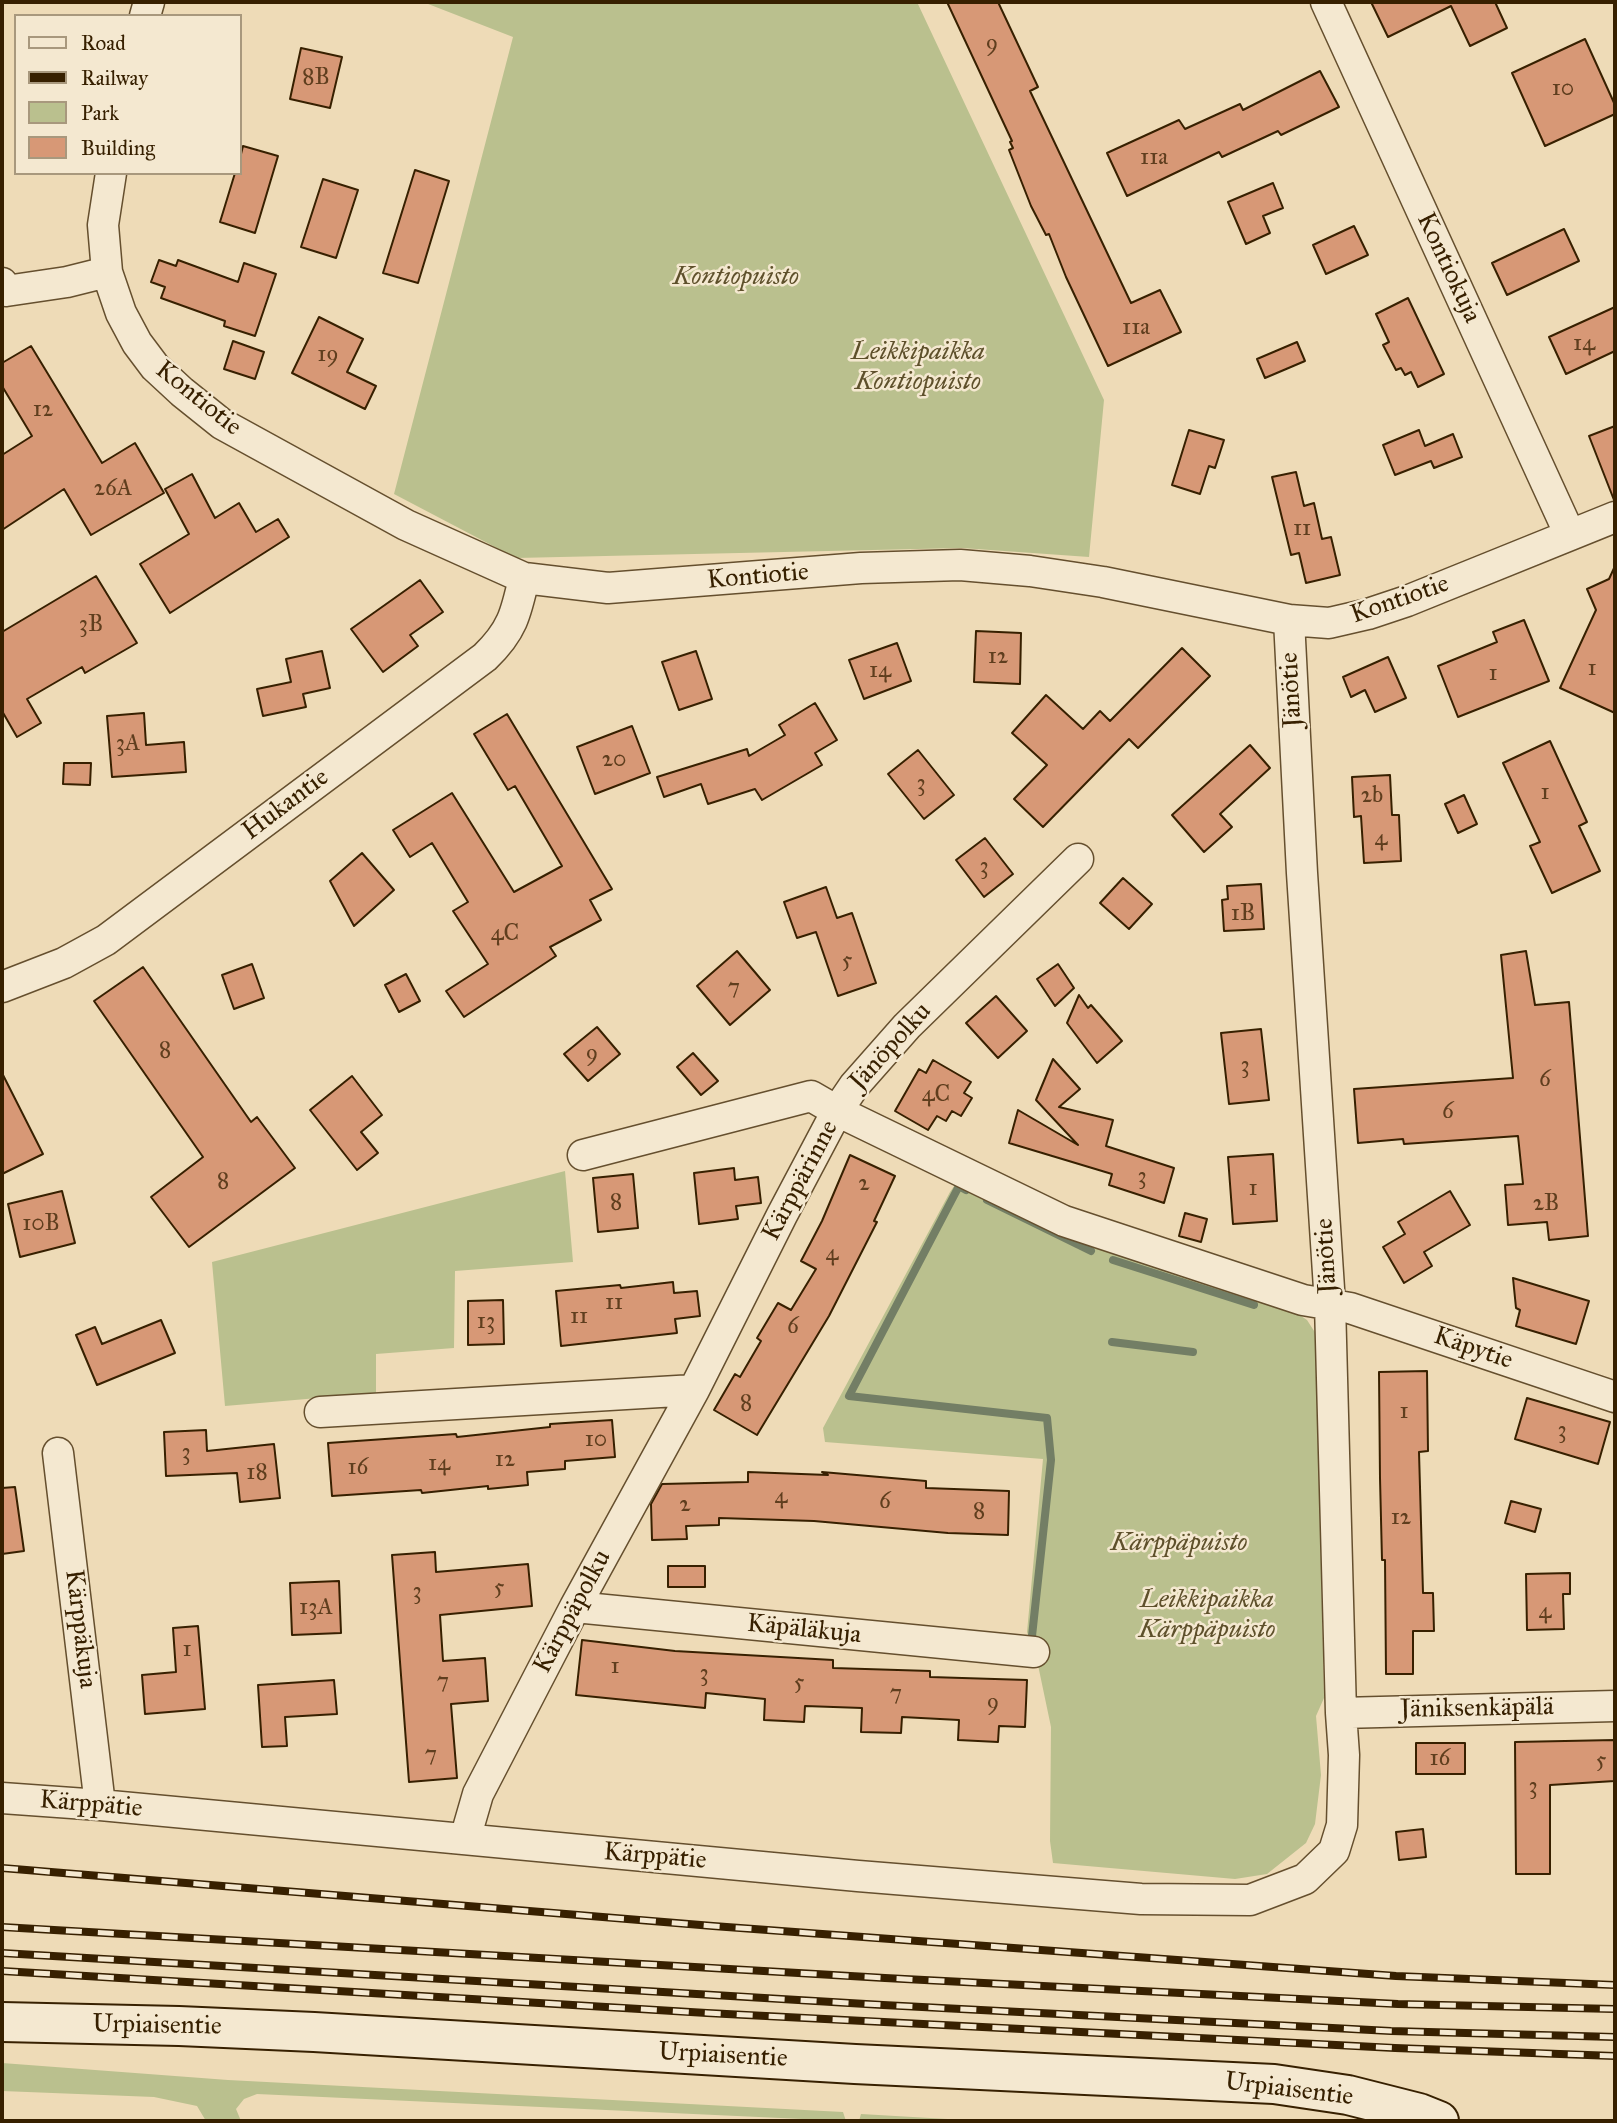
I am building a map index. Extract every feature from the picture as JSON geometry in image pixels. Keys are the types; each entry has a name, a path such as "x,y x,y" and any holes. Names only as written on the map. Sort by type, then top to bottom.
{"main road":[{"name":"Urpiaisentie","path":"2,2022 314,2032 841,2063 1274,2084 1348,2095 1383,2112 1419,2113 1439,2121"}],"street":[{"name":"Kontiokuja","path":"1326,2 1570,535"},
{"name":"Kontiotie","path":"111,175 103,225 107,272 121,313 136,343 155,367 222,424 406,525 524,578 608,588 861,568 960,565 1030,571 1103,582 1289,620 1329,623 1368,614 1419,596 1615,517"},
{"path":"3,289 67,282 107,272"},
{"name":"Hukantie","path":"2,986 64,963 106,940 485,657 502,640 512,621 524,578"},
{"name":"Jänötie","path":"1289,620 1301,859 1330,1304 1344,1755 1342,1825 1334,1851 1305,1879"},
{"name":"Jänöpolku","path":"583,1154 811,1096 837,1111 854,1086 907,1026 1078,859"},
{"name":"Kärppärinne","path":"694,1390 837,1111 1064,1222 1303,1300 1330,1304"},
{"name":"Käpytie","path":"1330,1304 1350,1308 1615,1397"},
{"path":"320,1412 694,1390"},
{"name":"Kärppäpolku","path":"465,1839 478,1794 575,1607 694,1390"},
{"name":"Kärppäkuja","path":"58,1453 100,1805"},
{"name":"Käpäläkuja","path":"575,1607 1034,1652"},
{"name":"Jäniksenkäpälä","path":"1341,1713 1614,1704"},
{"name":"Kärppätie","path":"2,1798 1141,1899 1250,1900 1305,1879"}],"green space":[{"name":"Kontiopuisto","path":"423,2 917,2 1104,400 1089,557 962,548 516,558 394,494 513,37"},
{"path":"565,1171 573,1262 455,1271 454,1348 376,1354 376,1393 225,1406 212,1262"},
{"name":"Kärppäpuisto","path":"959,1179 1295,1312 1307,1320 1316,1334 1324,1698 1316,1716 1321,1775 1315,1824 1306,1843 1267,1874 1235,1879 1053,1863 1050,1841 1051,1727 1038,1665 1027,1632 1043,1459 825,1442 823,1428"},
{"path":"2,2063 228,2080 843,2112 846,2121 257,2094 244,2099 236,2109 241,2121 206,2121 197,2106 154,2097 2,2091"},
{"path":"861,2114 982,2121 859,2121"}],"building":[{"path":"947,2 998,2 1038,87 1030,91 1131,303 1160,290 1181,332 1108,366 1049,234 1046,235 1031,206 1009,150 1013,148 1010,142 1012,141"},
{"path":"1371,2 1495,2 1507,28 1470,46 1451,6 1388,37"},
{"path":"1585,39 1615,105 1615,114 1545,146 1512,73"},
{"path":"301,48 342,57 330,108 290,99"},
{"path":"1320,71 1339,107 1281,135 1278,131 1222,157 1219,152 1127,196 1107,153 1179,120 1185,129 1240,104 1243,110"},
{"path":"243,146 278,156 255,233 220,222 234,175 242,175"},
{"path":"415,170 449,181 418,283 383,273"},
{"path":"323,179 358,190 336,258 301,247"},
{"path":"1273,183 1283,208 1263,216 1270,233 1246,244 1228,202"},
{"path":"1354,226 1368,255 1326,274 1313,245"},
{"path":"1564,229 1579,261 1507,295 1492,263"},
{"path":"159,260 176,266 178,260 238,282 244,263 276,274 255,336 224,326 225,321 161,298 165,287 151,282"},
{"path":"1408,298 1444,374 1418,387 1411,372 1405,375 1401,368 1396,370 1383,345 1389,342 1376,314"},
{"path":"1615,307 1615,351 1566,374 1549,337"},
{"path":"319,317 363,339 347,372 376,386 365,409 292,373"},
{"path":"233,341 264,352 255,379 224,369"},
{"path":"1297,342 1305,361 1265,378 1257,359"},
{"path":"31,346 102,463 135,443 164,493 91,535 64,489 2,530 2,455 32,436 2,386 2,363"},
{"path":"1615,426 1615,500 1614,500 1589,436"},
{"path":"1189,430 1224,440 1215,468 1209,466 1200,494 1172,485"},
{"path":"1419,430 1425,446 1453,434 1462,457 1434,468 1431,461 1395,475 1383,445"},
{"path":"1296,472 1304,506 1314,503 1322,539 1331,537 1340,575 1306,583 1299,553 1291,555 1272,477"},
{"path":"192,474 215,518 239,503 256,532 278,519 289,537 170,613 140,564 189,534 165,489"},
{"path":"1615,566 1615,713 1560,688 1596,610 1587,589 1609,579"},
{"path":"96,576 137,643 85,673 82,667 27,699 41,723 17,737 2,711 2,632"},
{"path":"420,580 443,612 410,635 418,646 383,672 351,629"},
{"path":"1524,620 1549,681 1458,717 1438,666 1497,642 1493,632"},
{"path":"976,631 1021,633 1020,684 974,682"},
{"path":"897,643 911,681 864,699 849,660"},
{"path":"1182,648 1210,676 1138,748 1129,739 1043,827 1014,799 1047,765 1012,733 1046,695 1083,729 1100,711 1110,721"},
{"path":"322,651 330,688 303,694 306,707 263,716 257,689 291,682 286,659"},
{"path":"696,651 712,699 679,710 662,662"},
{"path":"1388,657 1406,698 1375,712 1365,690 1351,697 1343,677"},
{"path":"815,703 837,740 815,753 822,765 762,800 755,789 708,804 701,784 664,797 657,777 747,749 749,756 785,735 779,725"},
{"path":"144,713 146,745 184,742 186,772 112,777 107,716"},
{"path":"507,714 612,889 590,900 601,920 550,947 556,956 464,1017 446,991 488,964 453,911 468,902 432,843 410,857 393,830 452,793 514,892 562,866 515,786 508,790 474,734"},
{"path":"632,726 650,773 595,794 577,747"},
{"path":"1550,741 1587,822 1579,826 1600,871 1552,893 1530,846 1540,842 1503,763"},
{"path":"1250,745 1270,768 1220,814 1232,827 1204,852 1172,815"},
{"path":"918,750 954,795 924,819 888,774"},
{"path":"64,763 91,763 90,785 63,784"},
{"path":"1390,775 1392,815 1399,815 1401,861 1364,863 1361,816 1354,817 1352,777"},
{"path":"1464,795 1477,824 1458,833 1445,804"},
{"path":"985,838 1013,874 984,897 956,860"},
{"path":"362,853 394,890 354,926 330,881"},
{"path":"1123,878 1152,904 1129,929 1100,903"},
{"path":"1261,884 1264,929 1224,931 1222,900 1228,899 1227,886"},
{"path":"826,887 837,918 852,913 876,983 838,996 816,932 797,938 784,902"},
{"path":"737,951 770,990 730,1025 697,986"},
{"path":"1526,951 1535,1005 1569,1002 1588,1236 1549,1240 1547,1222 1508,1225 1505,1185 1523,1184 1518,1136 1404,1144 1403,1139 1358,1143 1354,1089 1513,1078 1501,955"},
{"path":"252,964 264,998 234,1009 222,975"},
{"path":"1058,964 1074,988 1055,1006 1037,979"},
{"path":"143,967 251,1122 257,1117 295,1168 189,1247 151,1197 203,1157 94,1001"},
{"path":"406,974 420,1001 399,1012 385,985"},
{"path":"1079,995 1088,1008 1091,1005 1122,1041 1097,1063 1067,1023"},
{"path":"996,996 1027,1031 998,1058 966,1023"},
{"path":"597,1027 620,1054 588,1081 564,1054"},
{"path":"1261,1029 1269,1100 1229,1104 1221,1033"},
{"path":"693,1053 718,1081 701,1095 677,1067"},
{"path":"1053,1059 1080,1089 1059,1107 1113,1120 1106,1146 1174,1168 1164,1203 1109,1185 1112,1174 1009,1143 1018,1110 1078,1145 1036,1100"},
{"path":"933,1060 971,1082 964,1093 972,1098 961,1116 952,1111 946,1121 937,1116 928,1130 895,1111 919,1069 926,1073"},
{"path":"2,1073 43,1154 2,1174"},
{"path":"352,1076 382,1115 361,1132 378,1153 357,1170 310,1110"},
{"path":"1273,1154 1277,1221 1233,1224 1228,1157"},
{"path":"850,1155 895,1176 874,1221 877,1222 829,1316 757,1435 714,1410 735,1374 740,1377 761,1341 757,1338 778,1303 791,1310 816,1269 801,1261 822,1221"},
{"path":"734,1168 735,1180 758,1177 761,1203 736,1206 738,1219 699,1224 694,1173"},
{"path":"633,1174 638,1228 598,1232 593,1178"},
{"path":"62,1191 75,1243 20,1257 8,1204"},
{"path":"1450,1191 1470,1225 1424,1252 1432,1266 1404,1283 1383,1247 1405,1234 1398,1222"},
{"path":"1185,1213 1207,1219 1201,1242 1179,1236"},
{"path":"1513,1278 1589,1301 1576,1344 1516,1326 1520,1310 1516,1308"},
{"path":"673,1282 674,1293 697,1291 700,1316 675,1319 677,1333 561,1346 556,1291"},
{"path":"503,1300 504,1344 468,1345 468,1301"},
{"path":"161,1320 175,1353 97,1385 76,1335 95,1327 102,1344"},
{"path":"1427,1371 1428,1451 1419,1452 1423,1593 1433,1593 1434,1631 1413,1631 1413,1674 1386,1674 1379,1372"},
{"path":"1527,1398 1610,1422 1598,1464 1515,1439"},
{"path":"612,1420 615,1457 565,1461 565,1469 527,1472 528,1485 332,1496 328,1443 456,1434 457,1437 550,1427 550,1424"},
{"path":"206,1430 207,1451 274,1444 280,1498 240,1502 237,1473 166,1476 164,1432"},
{"path":"748,1472 828,1475 822,1472 926,1481 926,1488 1009,1491 1008,1535 948,1533 814,1521 719,1518 719,1525 686,1526 687,1539 652,1540 651,1504 662,1484 748,1482"},
{"path":"15,1487 24,1551 2,1554 2,1488"},
{"path":"1511,1501 1541,1509 1535,1532 1505,1523"},
{"path":"435,1552 436,1572 528,1564 532,1606 440,1615 443,1661 485,1658 488,1701 451,1704 457,1778 409,1782 392,1555"},
{"path":"668,1566 705,1566 705,1587 668,1587"},
{"path":"1570,1573 1570,1594 1563,1594 1564,1629 1527,1630 1526,1574"},
{"path":"339,1581 341,1633 292,1635 290,1583"},
{"path":"198,1626 205,1709 145,1714 142,1675 176,1672 173,1628"},
{"path":"582,1640 675,1651 833,1660 833,1668 930,1671 930,1677 1027,1680 1025,1727 999,1726 998,1742 958,1740 959,1720 902,1717 901,1733 861,1732 862,1708 805,1706 804,1722 764,1720 765,1699 706,1693 705,1708 576,1695"},
{"path":"334,1680 337,1714 285,1717 287,1746 262,1747 258,1685"},
{"path":"1615,1740 1615,1781 1550,1785 1550,1874 1516,1874 1515,1742"},
{"path":"1416,1743 1465,1743 1465,1774 1416,1774"},
{"path":"1423,1829 1426,1857 1399,1860 1396,1832"}],"waterway":[{"path":"966,1190 959,1186 849,1396 1047,1418 1051,1460 1032,1636"},
{"path":"987,1200 1091,1251"},
{"path":"1113,1260 1254,1305"},
{"path":"1112,1342 1193,1352"}],"railway":[{"path":"2,1868 713,1926 1396,1976 1615,1985"},
{"path":"2,1927 885,1978 1398,2004 1615,2009"},
{"path":"2,1953 883,2005 1391,2031 1615,2037"},
{"path":"2,1971 707,2013 1395,2048 1615,2056"}],"park label":[{"name":"Leikkipaikka Kontiopuisto","path":"918,368"},
{"name":"Leikkipaikka Kärppäpuisto","path":"1207,1616"}]}
